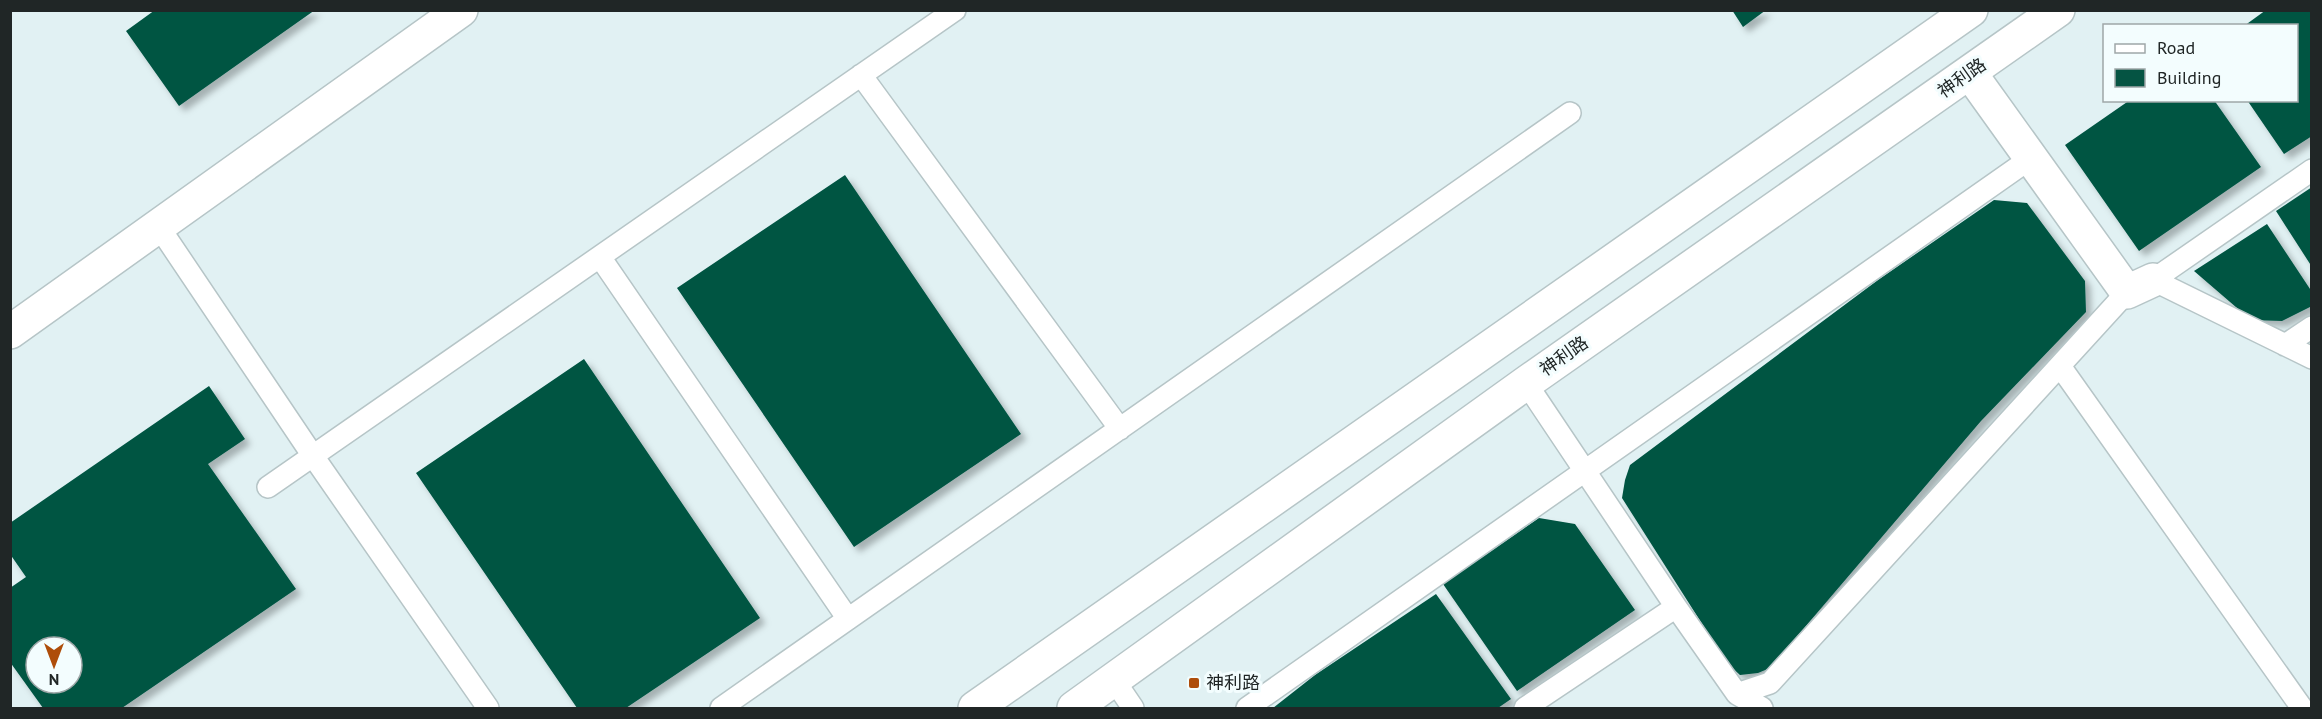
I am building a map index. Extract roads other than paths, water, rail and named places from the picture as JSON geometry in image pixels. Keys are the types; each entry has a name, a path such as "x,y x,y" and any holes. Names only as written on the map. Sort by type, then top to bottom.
{"main road":[{"path":"10,332 461,10"},
{"path":"975,708 1971,10"},
{"name":"神利路","path":"1074,708 1526,383 2058,10"},
{"path":"1970,73 2031,158 2140,286"}],"lane":[{"path":"268,487 955,10"},
{"path":"861,75 1120,429"},
{"path":"721,708 1570,112"},
{"path":"1247,708 2031,158"},
{"path":"1737,694 1770,683 2060,366 2140,286 2312,170"},
{"path":"159,227 313,456 488,708"},
{"path":"600,257 849,619"},
{"path":"2140,286 2312,358"},
{"path":"2285,345 2312,327"},
{"path":"2060,366 2302,708"},
{"path":"1526,383 1737,694 1762,708"},
{"path":"1525,708 1676,607"},
{"path":"1114,680 1133,708"}],"place":[{"name":"神利路","path":"1194,683"}]}
